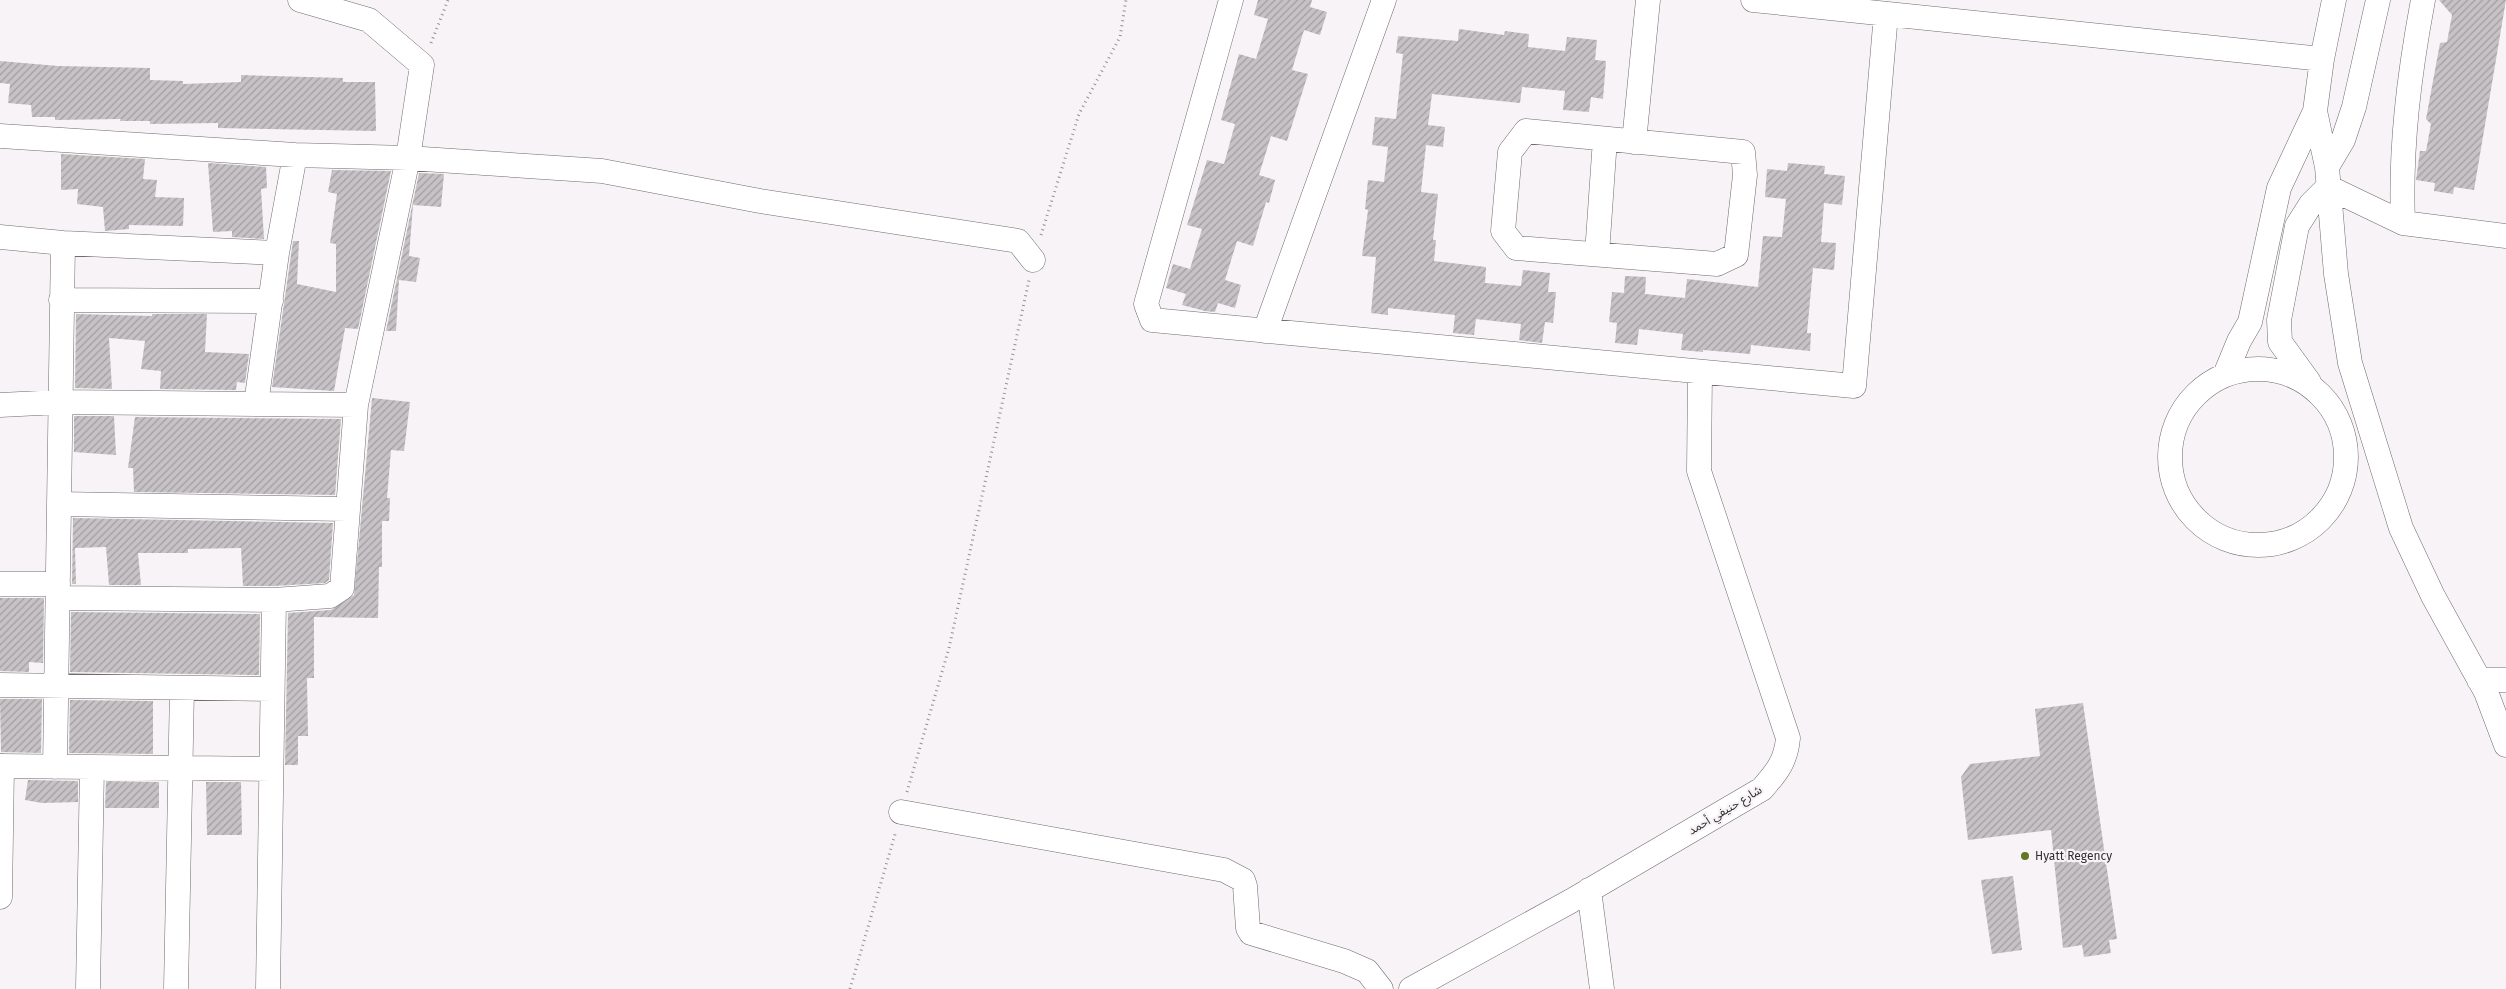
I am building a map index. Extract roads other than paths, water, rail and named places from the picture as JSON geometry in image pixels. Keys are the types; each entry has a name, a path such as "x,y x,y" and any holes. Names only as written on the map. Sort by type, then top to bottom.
{"street":[{"path":"0,584 58,591 274,600 330,596 342,588 356,405 408,158 422,65 369,20 300,0"},
{"path":"1230,0 1146,304 1152,320 1854,386 1886,14"},
{"path":"1265,331 1384,0"},
{"path":"1634,142 1648,0"},
{"path":"1754,0 1820,3 1886,14 2322,59"},
{"path":"2225,375 2239,341 2250,322 2279,188 2315,111 2322,59 2334,0"},
{"path":"2312,386 2285,372 2254,368 2225,375 2199,391 2180,415 2171,444 2172,475 2184,505 2205,527 2233,541 2263,545 2293,538 2321,519 2339,494 2347,464 2344,434 2333,409 2312,386 2280,342 2279,320 2297,226 2328,177 2344,140 2354,107 2378,0"},
{"path":"2403,223 2401,174 2409,80 2423,0"},
{"path":"2315,111 2328,177 2343,327 2363,412 2401,528 2433,596 2486,692 2506,745"},
{"path":"1526,131 1634,142 1743,152 1745,175 1736,255 1717,264 1516,248 1503,231 1510,152 1526,131"},
{"path":"0,136 295,155 408,158 602,172 760,201 1018,242 1033,260"},
{"path":"1596,254 1606,139"},
{"path":"256,404 277,253 295,155"},
{"path":"2328,177 2403,223 2506,234"},
{"path":"0,237 63,243 277,253"},
{"path":"55,767 63,243"},
{"path":"61,300 271,301"},
{"name":"شارع حنيفي أحمد","path":"1411,989 1589,890 1762,789 1776,773 1787,755 1788,738 1699,471 1700,372"},
{"path":"0,405 60,402 356,405"},
{"path":"58,504 347,509"},
{"path":"268,989 274,600"},
{"path":"2479,680 2506,680"},
{"path":"0,685 272,689"},
{"path":"176,989 182,689"},
{"path":"0,897 1,766 271,768"},
{"path":"88,989 92,767"},
{"path":"901,812 1224,870 1243,880 1248,928 1252,933 1344,961 1367,971 1381,989"},
{"path":"1589,890 1602,989"}],"place":[{"name":"Hyatt Regency","path":"2025,856"}]}
